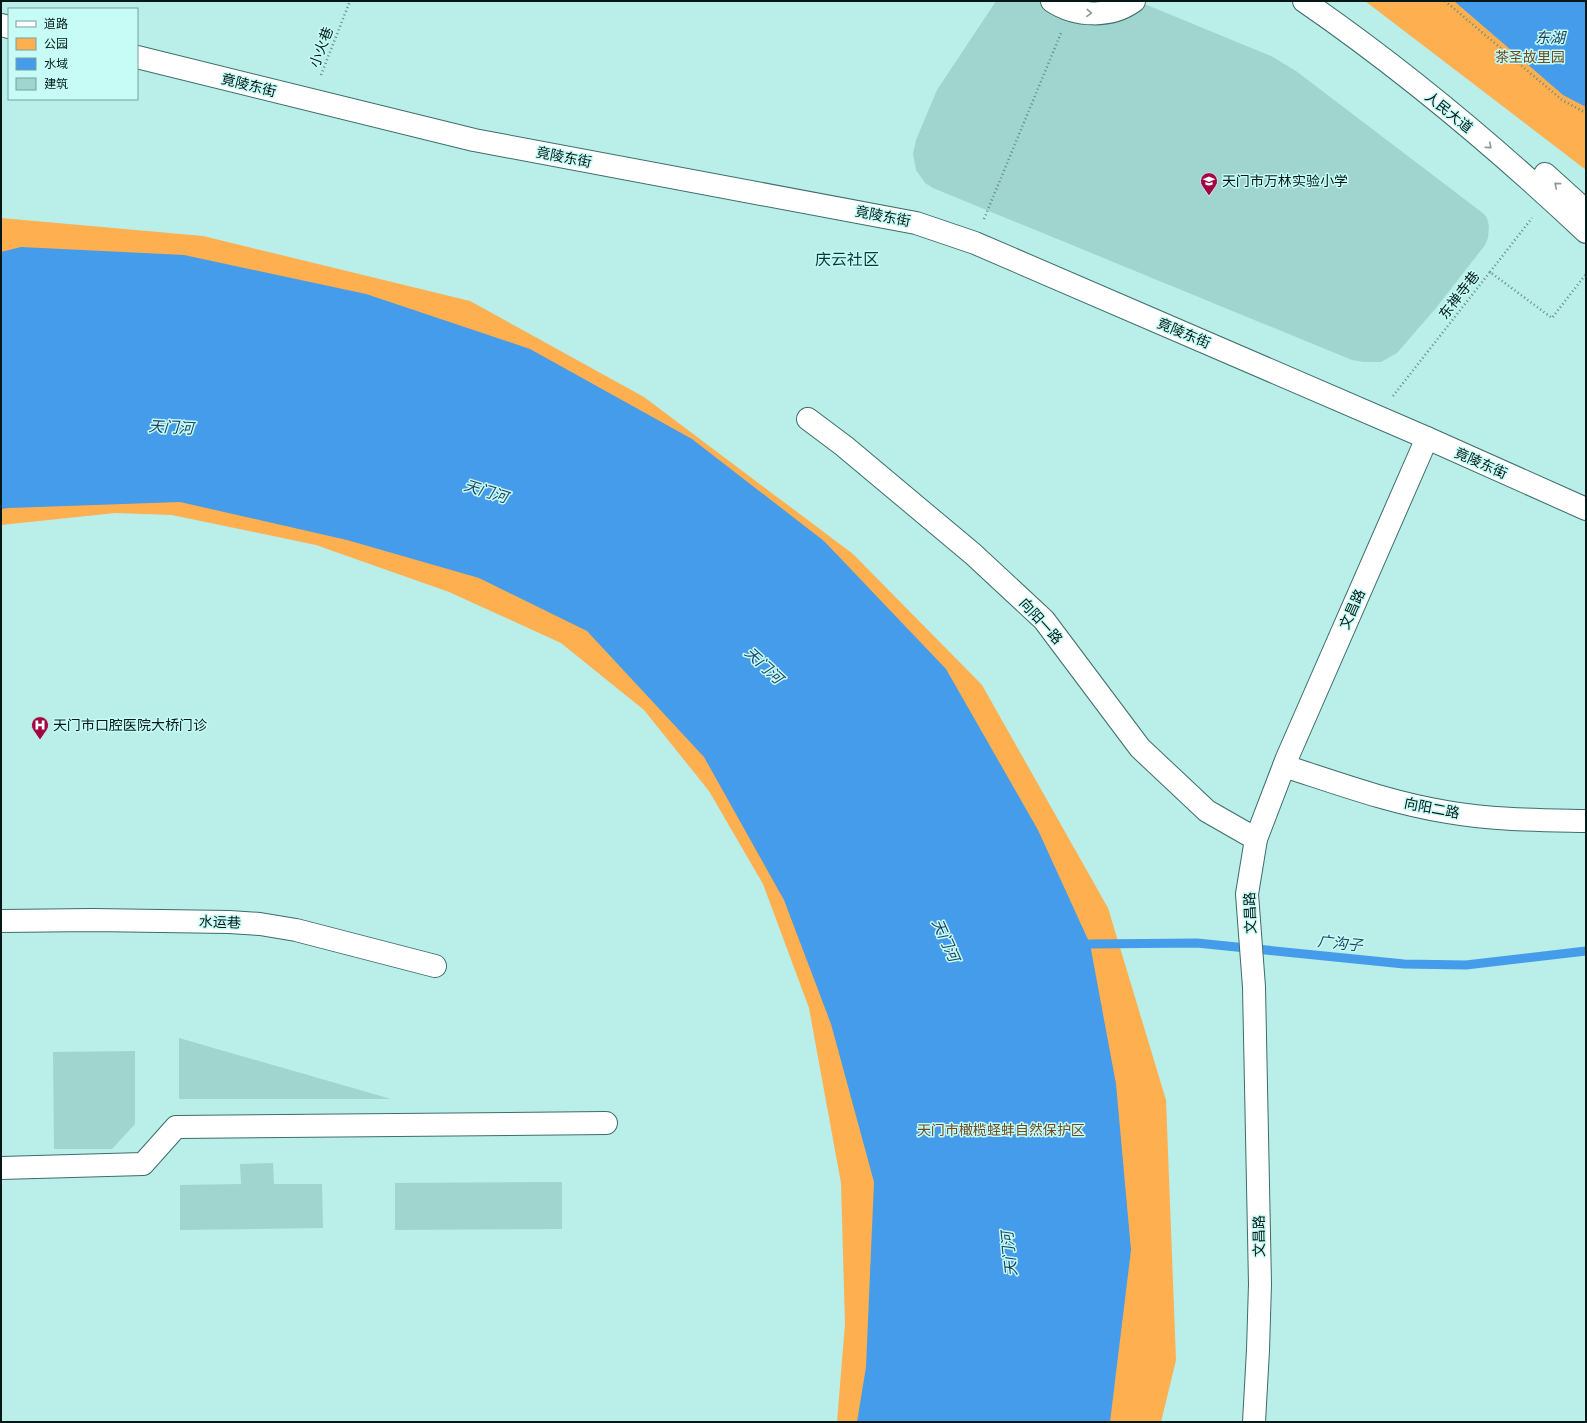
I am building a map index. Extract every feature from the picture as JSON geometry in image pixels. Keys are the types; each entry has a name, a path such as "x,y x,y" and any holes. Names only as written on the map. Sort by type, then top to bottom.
{"street":[{"path":"1061,6 1090,14 1111,12 1134,1"},
{"name":"人民大道","path":"1304,1 1351,33 1467,126 1586,232"},
{"name":"人民大道","path":"1328,1 1358,22 1475,115 1586,211"},
{"name":"竟陵东街","path":"138,58 474,140 916,223 975,242 1427,438 1586,510"},
{"name":"向阳一路","path":"808,418 844,446 973,554 1044,620 1140,748 1207,811 1256,839"},
{"name":"文昌路","path":"1254,1422 1260,1284 1258,1125 1254,987 1247,894 1256,839 1284,766 1427,438"},
{"name":"向阳二路","path":"1284,766 1388,799 1447,812 1515,820 1586,821"},
{"name":"水运巷","path":"1,922 108,920 260,924 296,930 435,966"},
{"path":"1,1168 143,1164 176,1128 606,1123"}],"path":[{"name":"小火巷","path":"312,100 350,1"},
{"path":"1445,1 1562,100 1586,113"},
{"path":"975,242 1061,6"},
{"path":"1490,272 1548,197"},
{"name":"东禅寺巷","path":"1377,417 1490,272 1552,318 1586,274"}],"green space":[{"name":"茶圣故里园","path":"1365,1 1586,1 1586,170"},
{"name":"天门市橄榄蛏蚌自然保护区","path":"1,218 203,236 470,301 644,397 853,554 982,685 1108,908 1166,1100 1176,1360 1161,1422 837,1422 845,1324 841,1183 809,1008 763,884 709,791 644,710 561,643 449,592 316,545 172,515 115,513 1,525"}],"water":[{"name":"东湖","path":"1454,1 1586,1 1586,107 1563,95"},
{"name":"天门市橄榄蛏蚌自然保护区","path":"21,247 184,255 366,294 530,349 692,439 824,541 946,669 1038,830 1090,944 1116,1084 1131,1250 1110,1422 857,1422 866,1367 874,1182 831,1024 784,900 704,757 587,631 479,578 347,540 180,502 1,509 1,252"}],"building":[{"name":"天门市万林实验小学","path":"996,1 1084,1 1121,16 1139,4 1147,5 1273,57 1296,71 1484,214 1487,218 1489,226 1488,238 1485,245 1436,308 1397,353 1381,362 1364,362 1352,360 933,188 925,183 916,170 913,154 916,140 937,90"},
{"path":"179,1038 391,1099 179,1099"},
{"path":"135,1051 135,1124 112,1149 54,1149 53,1052"},
{"path":"273,1163 274,1184 322,1184 323,1228 180,1230 180,1185 241,1184 240,1164"},
{"path":"562,1182 562,1229 395,1230 395,1183"}],"waterway":[{"name":"广沟子","path":"1090,944 1197,943 1404,964 1466,965 1586,951"}],"place":[{"name":"天门市万林实验小学","path":"1209,196"},
{"name":"天门市口腔医院大桥门诊","path":"40,740"}],"district":[{"name":"庆云社区","path":"847,259"}],"water label":[{"name":"天门河","path":"171,427"},
{"name":"天门河","path":"486,491"},
{"name":"天门河","path":"764,665"},
{"name":"天门河","path":"946,940"},
{"name":"天门河","path":"1009,1254"}]}
